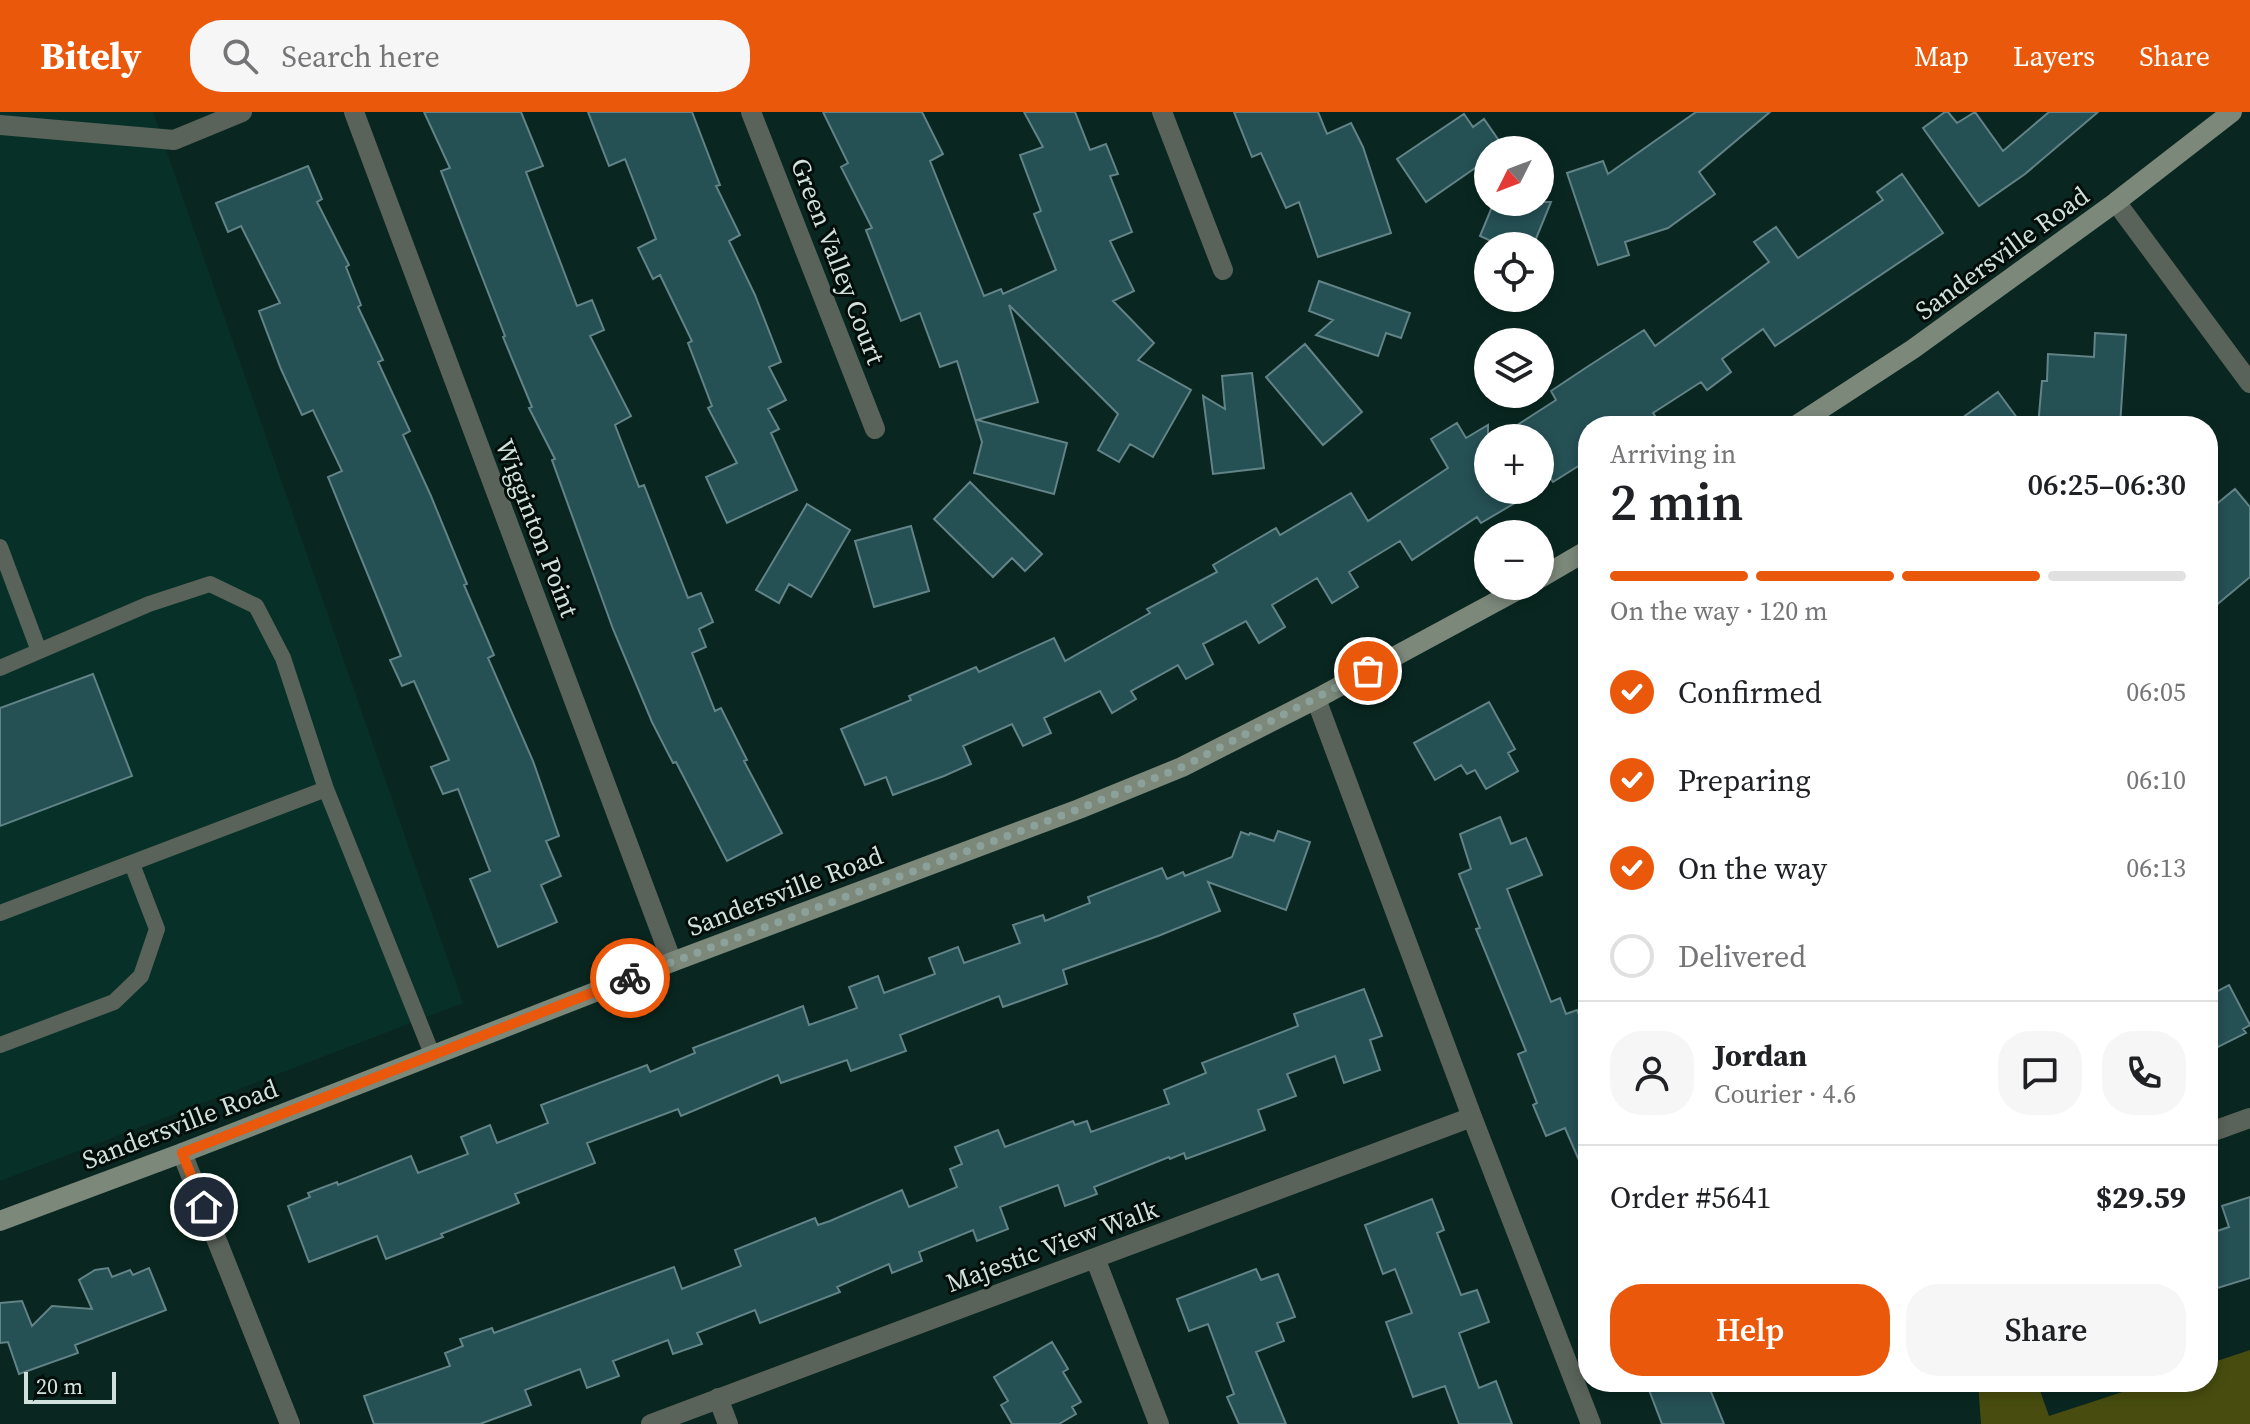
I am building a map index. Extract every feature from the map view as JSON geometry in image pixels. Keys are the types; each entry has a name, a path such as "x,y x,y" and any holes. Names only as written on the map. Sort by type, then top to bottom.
{"street":[{"path":"0,125 174,140 242,112"},
{"name":"Wigginton Point","path":"354,112 672,962"},
{"name":"Green Valley Court","path":"751,112 875,429"},
{"path":"1162,112 1223,270"},
{"name":"Sandersville Road","path":"1810,416 1913,349 2116,202 2232,112"},
{"path":"2116,202 2250,383"},
{"path":"1554,570 1578,556"},
{"name":"Sandersville Road","path":"0,1221 1182,767 1499,600"},
{"path":"1316,699 1578,1390"},
{"name":"Majestic View Walk","path":"651,1424 1472,1117"},
{"path":"2218,1129 2250,1118"},
{"path":"182,1153 290,1424"},
{"path":"1095,1258 1159,1424"},
{"path":"1579,1392 1591,1424"},
{"path":"718,1398 728,1424"}],"lane":[{"path":"0,547 39,651"},
{"path":"0,668 149,604 210,584 256,606 283,658 326,789 432,1054"},
{"path":"0,913 326,789"},
{"path":"0,1045 114,1002 141,976 157,929 132,864"}],"shaded area":[{"path":"0,112 153,112 463,1003 0,1181"}],"green space":[{"path":"2250,1350 2250,1424 1981,1424 1979,1392 2041,1392 2049,1416 2122,1392 2218,1392 2218,1361"}],"building":[{"path":"424,112 521,112 543,166 526,172 577,306 592,300 604,330 590,336 631,416 615,425 639,487 644,485 688,598 701,593 713,622 699,629 706,647 692,653 715,711 721,708 747,760 744,761 782,833 727,861 652,722 613,629 552,460 555,459 529,408 532,407 441,171 450,168"},
{"path":"588,112 692,112 720,185 716,186 740,235 729,241 755,295 781,362 769,367 786,400 768,409 779,429 771,433 797,490 727,523 706,477 737,463 708,408 712,406 688,343 692,341 660,275 653,279 638,248 656,239 625,159 609,166"},
{"path":"823,112 922,112 943,154 930,161 984,296 1001,289 1003,294 1056,270 1034,214 1041,211 1020,155 1043,147 1024,112 1075,112 1090,150 1106,144 1118,174 1110,176 1132,232 1110,241 1134,291 1113,301 1154,343 1138,360 1191,390 1153,457 1130,444 1119,462 1098,450 1118,414 1009,305 1038,402 977,420 1067,443 1054,494 974,473 982,442 957,361 940,367 920,313 901,321 866,230 872,228 841,167 848,163"},
{"path":"1234,112 1318,112 1327,134 1351,123 1363,147 1391,233 1318,257 1299,202 1286,208 1261,153 1252,157"},
{"path":"1696,112 1770,112 1699,172 1715,194 1668,228 1625,242 1629,255 1598,265 1567,173 1603,161 1608,174"},
{"path":"1945,112 1957,123 1975,112 2003,151 2049,112 2098,112 2025,174 1979,206 1923,128"},
{"path":"1464,114 1473,127 1484,119 1496,136 1474,136 1474,169 1426,202 1397,159"},
{"path":"308,166 322,199 317,202 349,265 346,267 361,305 358,307 383,360 378,362 410,431 403,435 467,584 464,585 494,655 488,658 533,761 559,836 546,841 561,876 541,885 557,922 498,947 470,879 490,871 458,789 443,794 431,767 449,760 414,681 402,686 390,660 401,656 328,477 342,471 313,410 302,415 259,311 280,303 241,226 228,232 216,203"},
{"path":"1902,174 1943,233 1775,346 1763,329 1722,359 1731,372 1707,390 1701,382 1653,413 1655,416 1578,416 1578,466 1554,481 1554,424 1519,424 1544,408 1554,408 1554,389 1644,330 1655,346 1769,262 1754,242 1776,227 1798,258 1883,200 1877,192"},
{"path":"1488,216 1545,216 1539,232 1482,232"},
{"path":"1319,281 1410,313 1401,338 1386,333 1378,356 1316,335 1333,320 1309,311"},
{"path":"2095,333 2126,335 2121,416 2039,416 2042,381 2047,381 2048,354 2094,357"},
{"path":"1305,344 1362,412 1323,445 1266,377"},
{"path":"1252,373 1264,468 1213,474 1203,396 1225,409 1222,376"},
{"path":"1998,392 2016,416 1965,416"},
{"path":"1457,423 1466,438 1474,433 1474,504 1513,504 1486,520 1477,517 1412,560 1400,541 1349,572 1358,587 1332,603 1317,578 1272,605 1285,627 1259,643 1246,621 1203,644 1213,664 1186,679 1178,665 1131,691 1136,699 1112,713 1100,691 1044,718 1051,733 1023,746 1012,724 963,746 971,764 944,776 893,795 886,777 865,785 841,729 911,700 909,696 976,667 979,672 1054,638 1065,661 1150,613 1147,609 1217,572 1213,565 1276,528 1280,535 1351,493 1368,521 1448,468 1431,439"},
{"path":"970,482 1042,554 1025,571 1012,558 993,577 934,519"},
{"path":"2235,489 2250,507 2250,577 2218,604 2218,503"},
{"path":"807,504 850,530 811,597 789,584 779,603 756,590"},
{"path":"911,526 929,591 874,607 855,541"},
{"path":"93,674 132,776 0,826 0,708"},
{"path":"1489,702 1515,749 1508,753 1518,771 1486,789 1475,770 1467,774 1461,765 1435,780 1414,743"},
{"path":"1500,817 1511,844 1526,838 1542,875 1507,889 1551,1002 1560,998 1566,1014 1577,1010 1578,1013 1578,1158 1565,1128 1546,1136 1533,1105 1537,1103 1518,1054 1526,1051 1476,929 1480,928 1459,874 1471,869 1460,834"},
{"path":"1278,831 1310,842 1286,910 1208,882 1220,911 1063,970 1067,984 1003,1007 999,996 900,1035 906,1051 851,1071 847,1060 781,1083 778,1075 681,1116 678,1109 587,1143 595,1163 515,1194 519,1203 386,1259 377,1236 309,1262 288,1206 310,1197 308,1193 337,1182 338,1185 411,1156 418,1173 468,1154 461,1137 490,1125 497,1143 548,1123 541,1105 647,1065 650,1072 695,1053 693,1048 803,1006 809,1025 857,1008 849,987 878,976 884,993 935,974 929,958 958,947 964,963 1020,943 1013,925 1043,915 1045,921 1090,903 1088,897 1162,868 1167,879 1183,872 1185,876 1232,857 1241,832 1274,841"},
{"path":"2229,985 2250,1025 2243,1029 2246,1033 2218,1047 2218,991"},
{"path":"1364,989 1382,1036 1370,1040 1380,1070 1344,1083 1335,1056 1287,1074 1296,1096 1258,1110 1265,1130 1186,1159 1184,1153 1169,1157 1094,1187 1097,1194 1065,1206 1058,1185 1000,1207 1008,1229 977,1241 973,1230 919,1252 922,1261 892,1273 889,1264 837,1287 840,1292 760,1323 755,1310 697,1333 702,1344 673,1354 668,1340 613,1361 619,1376 587,1388 580,1369 525,1390 531,1405 480,1424 374,1424 364,1396 450,1366 445,1353 463,1346 460,1339 492,1328 494,1333 674,1267 682,1289 741,1266 735,1250 815,1218 818,1225 830,1221 902,1190 909,1207 957,1187 950,1169 962,1164 955,1147 998,1130 1005,1147 1073,1121 1075,1125 1087,1121 1091,1132 1169,1104 1164,1090 1206,1073 1202,1063 1298,1026 1294,1014"},
{"path":"2250,1197 2250,1278 2218,1288 2218,1231 2229,1227 2222,1206"},
{"path":"1432,1199 1444,1230 1437,1233 1461,1295 1477,1290 1489,1322 1459,1333 1479,1388 1496,1381 1512,1424 1459,1424 1445,1386 1413,1397 1386,1322 1412,1313 1395,1269 1383,1274 1365,1225"},
{"path":"108,1268 112,1277 130,1270 133,1275 149,1268 166,1310 75,1345 78,1353 19,1374 8,1342 0,1343 0,1303 22,1301 32,1326 52,1306 92,1309 79,1280 95,1270"},
{"path":"1256,1269 1261,1280 1278,1274 1295,1317 1277,1323 1284,1341 1256,1352 1286,1424 1239,1424 1227,1397 1234,1394 1208,1324 1189,1331 1177,1299"},
{"path":"1052,1342 1068,1369 1063,1372 1081,1402 1072,1407 1076,1414 1059,1424 1012,1424 1001,1405 1008,1401 994,1377"},
{"path":"1650,1392 1711,1392 1724,1424 1662,1424"}],"way so far":[{"path":"630,978 1079,809 1182,767 1368,671"}],"route":[{"path":"204,1207 182,1153 630,978"}]}
